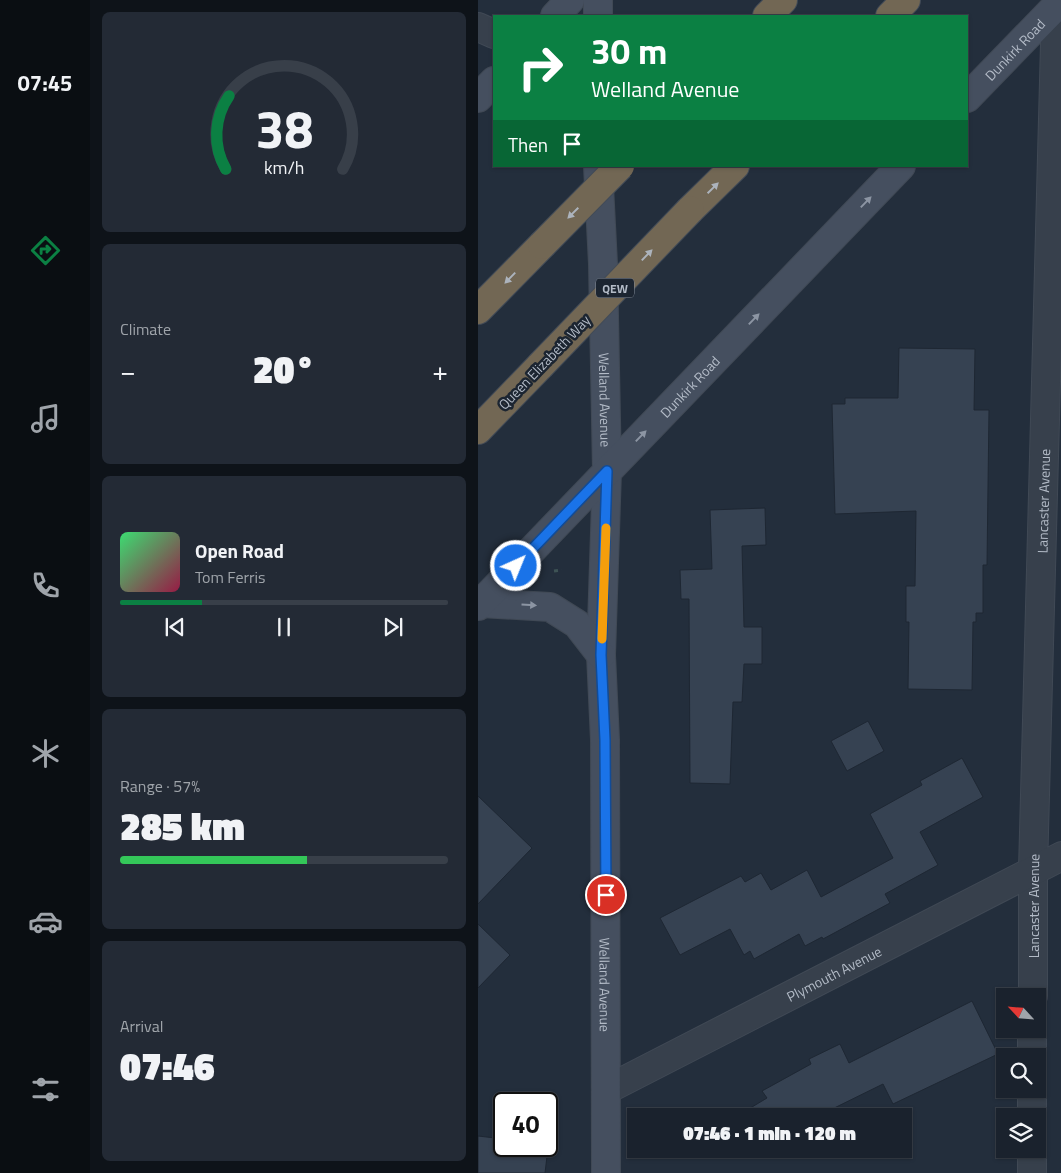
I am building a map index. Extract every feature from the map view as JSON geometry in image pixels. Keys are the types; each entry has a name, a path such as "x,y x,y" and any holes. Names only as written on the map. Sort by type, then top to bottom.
{"highway":[{"path":"768,15 783,0"},
{"path":"891,15 906,0"},
{"path":"478,310 619,167"},
{"name":"Queen Elizabeth Way","path":"478,430 690,210 734,167"}],"main road":[{"path":"556,15 570,0"},
{"path":"598,0 598,15"},
{"name":"Dunkirk Road","path":"968,97 1059,3"},
{"path":"478,98 493,82"},
{"name":"Welland Avenue","path":"598,167 603,264 607,471 601,655 605,740 606,1173"},
{"name":"Dunkirk Road","path":"479,604 900,167"},
{"path":"479,604 550,606 577,624 601,655"}],"street":[{"name":"Lancaster Avenue","path":"1033,988 1033,870 1059,3"},
{"path":"478,27 493,34"},
{"name":"Plymouth Avenue","path":"606,1090 1062,856"},
{"path":"1032,1158 1032,1173"}],"building":[{"path":"899,348 975,349 974,410 989,410 987,565 983,565 983,613 976,613 976,622 973,622 972,690 908,689 909,622 906,622 906,586 915,586 916,511 835,514 832,404 845,404 845,398 898,398"},
{"path":"765,508 766,545 742,546 744,627 762,627 762,664 744,664 742,702 733,702 730,784 690,783 689,599 681,599 680,570 712,569 710,510"},
{"path":"868,721 884,751 847,771 831,741"},
{"path":"962,758 983,797 920,832 938,865 885,894 890,903 823,939 822,937 805,946 799,934 754,959 750,951 744,955 730,929 680,955 660,918 741,876 745,882 761,873 771,890 807,870 821,897 893,858 870,814 922,785 920,781"},
{"path":"478,796 532,848 478,904"},
{"path":"478,924 510,955 478,988"},
{"path":"972,1001 996,1050 996,1055 893,1104 883,1084 834,1108 750,1108 767,1098 762,1091 811,1064 809,1059 840,1044 849,1063"},
{"path":"478,1136 493,1138 493,1157 547,1157 545,1173 478,1173"}],"slow traffic":[{"path":"602,639 606,528"}],"route":[{"path":"516,566 607,471 601,655 605,740 606,895"}]}
